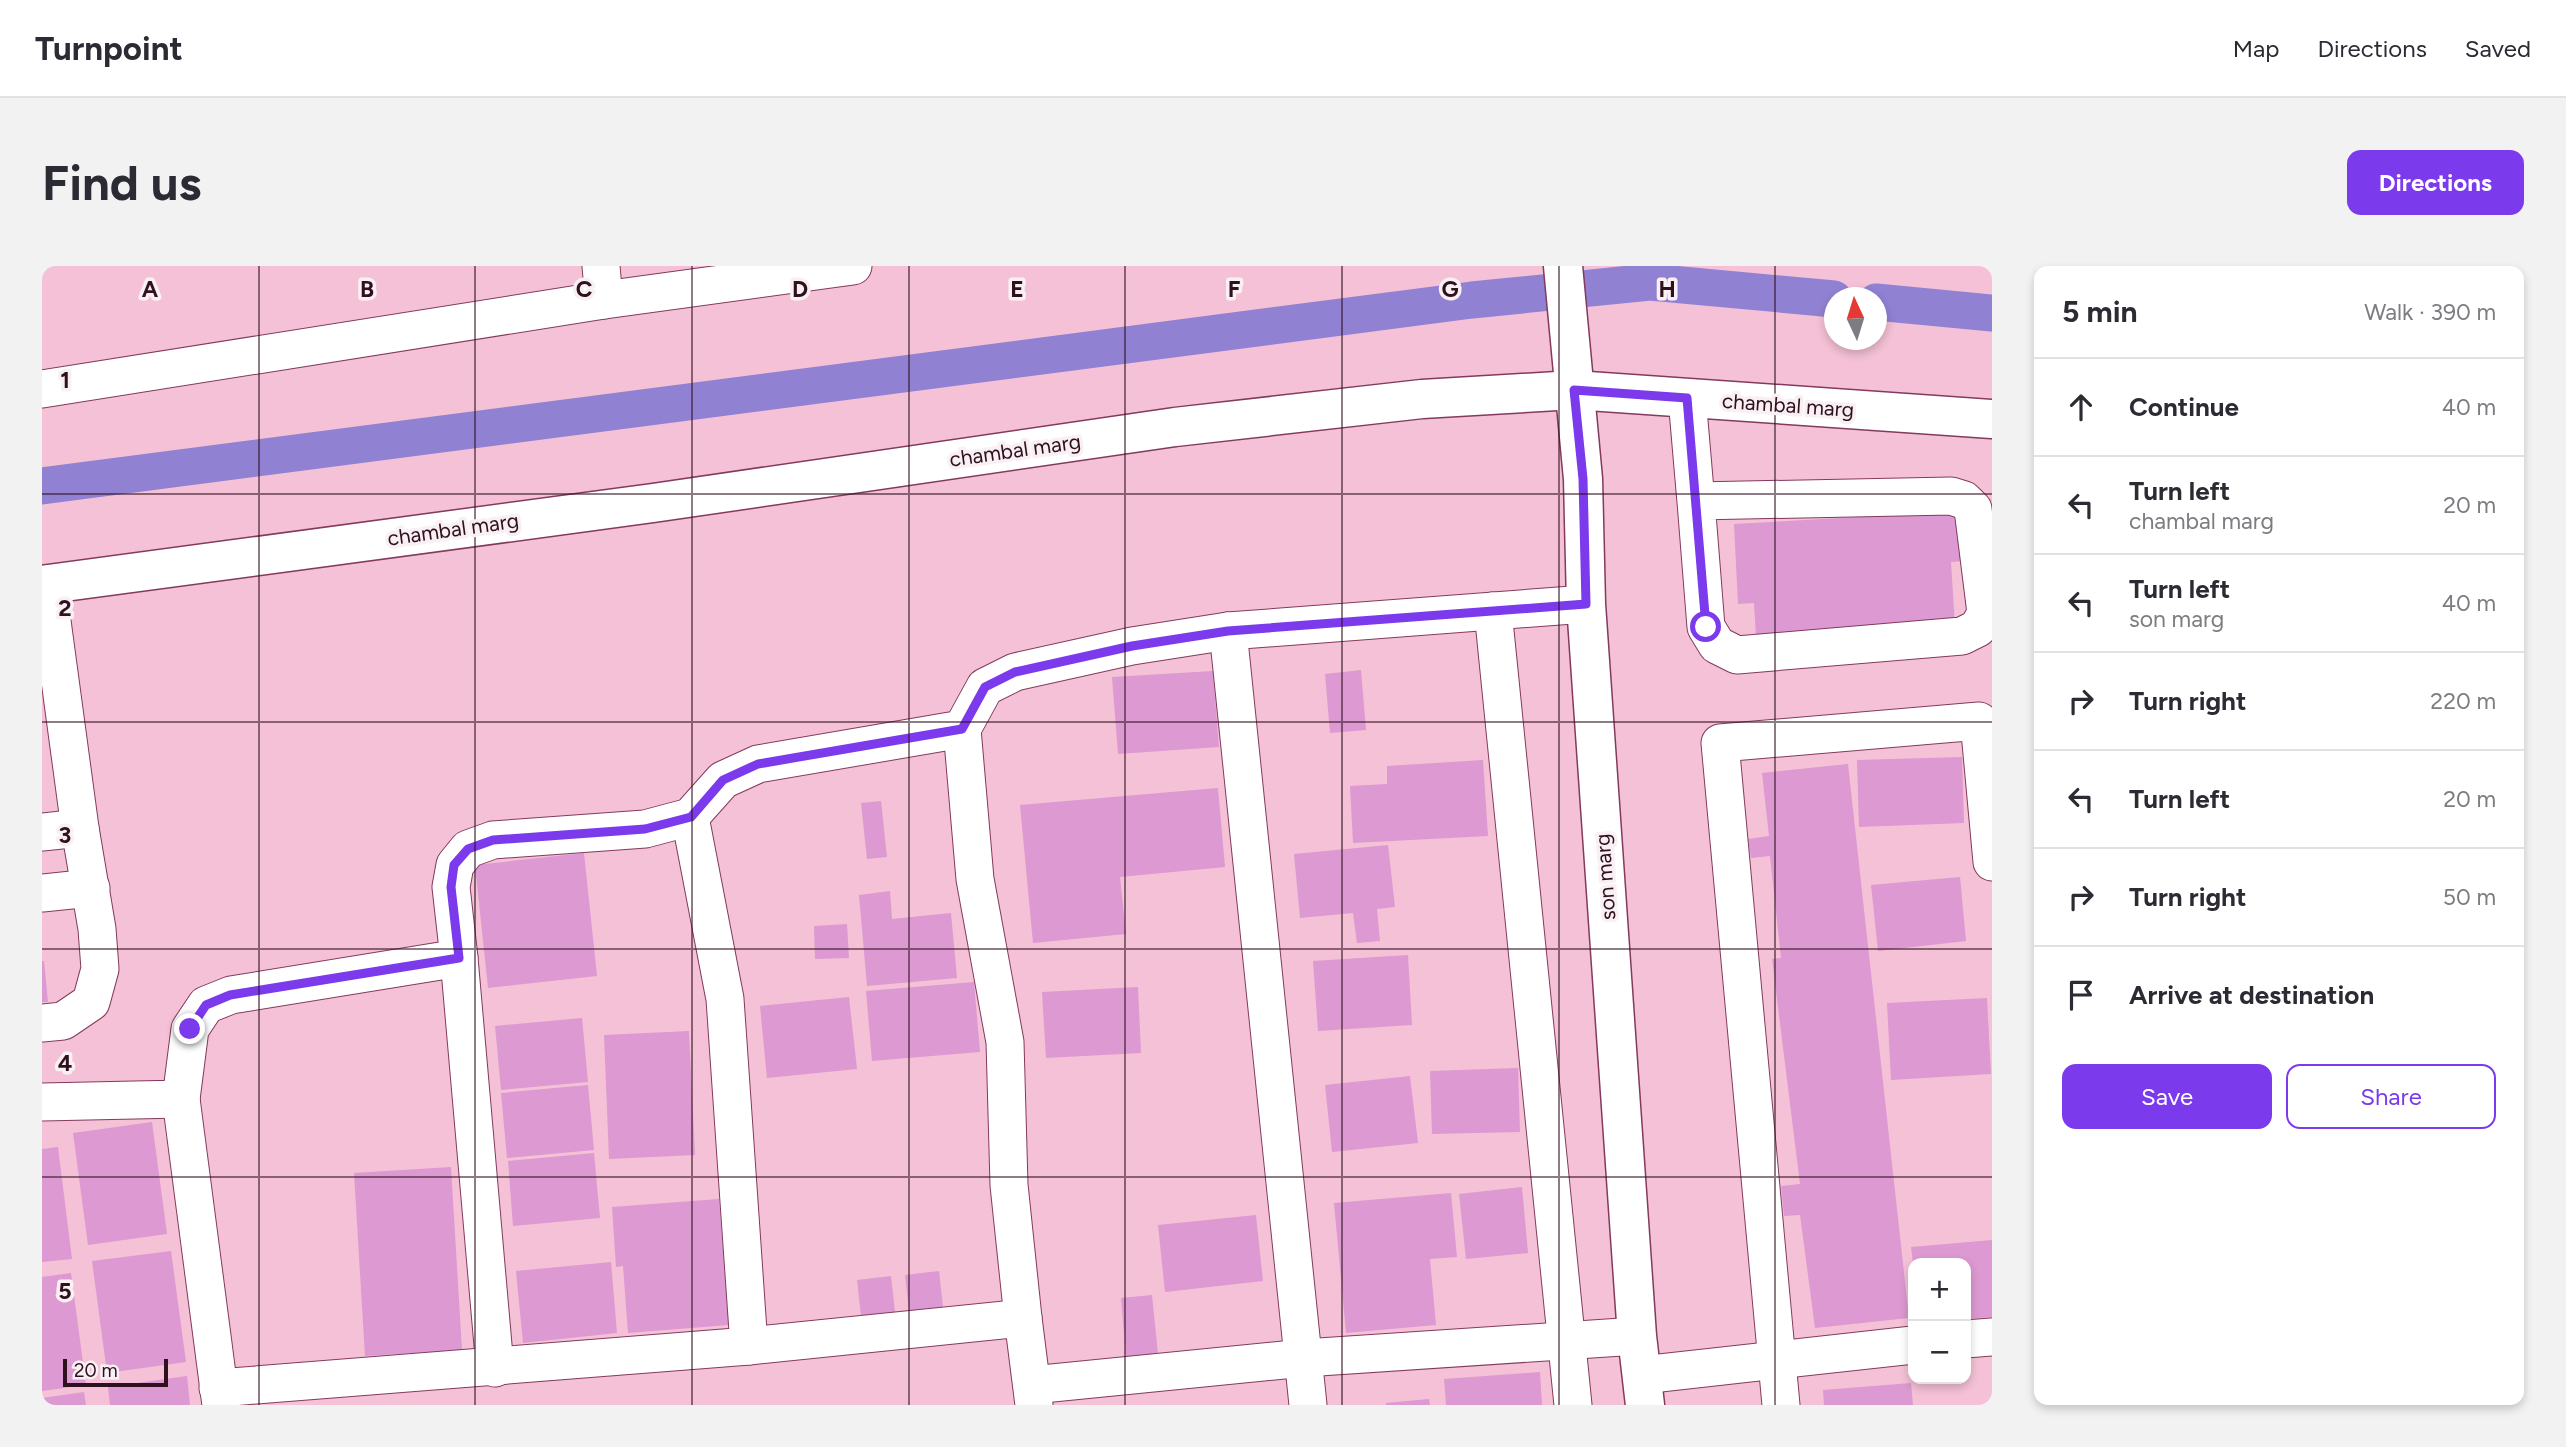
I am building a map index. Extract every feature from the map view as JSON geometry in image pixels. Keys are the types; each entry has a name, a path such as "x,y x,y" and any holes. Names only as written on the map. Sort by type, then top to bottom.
{"street":[{"path":"42,389 603,283 853,266"},
{"name":"son marg","path":"1563,266 1583,479 1586,604 1637,1336 1644,1390"},
{"name":"chambal marg","path":"44,584 639,505 1175,427 1422,399 1574,390 1992,419"},
{"path":"1687,398 1706,627 1717,645 1737,655 1962,636 1978,628 1986,613 1973,509 1964,499 1951,496 1696,501"},
{"path":"42,1023 63,1021 91,1002 100,969 91,888 50,678 44,584"},
{"path":"1586,604 1228,631 1132,646 1015,672 985,687 962,729 975,878 1005,1042 1009,1185 1033,1395 1304,1358 1637,1336"},
{"path":"1493,611 1573,1405"},
{"path":"1228,631 1308,1405"},
{"path":"1781,1405 1720,743 1979,721 1991,845"},
{"path":"495,1368 451,887 454,865 468,849 493,840 645,829 691,817 723,780 758,764 962,729"},
{"path":"691,817 724,999 749,1346"},
{"path":"42,832 80,828"},
{"path":"42,893 91,888"},
{"path":"459,958 230,995 206,1005 190,1029 181,1100 219,1396 1023,1318"},
{"path":"42,1102 181,1100"},
{"path":"1971,1339 1992,1337"},
{"path":"1644,1390 1777,1359 1908,1346"}],"building":[{"path":"1964,511 1967,561 1951,562 1955,626 1756,637 1754,603 1738,604 1734,524"},
{"path":"1361,670 1366,730 1330,733 1325,674"},
{"path":"1213,671 1219,747 1118,754 1112,677"},
{"path":"1962,757 1964,823 1859,827 1857,760"},
{"path":"1483,760 1488,836 1353,843 1350,786 1387,784 1387,766"},
{"path":"1848,764 1908,1318 1815,1328 1800,1215 1784,1216 1781,1186 1800,1184 1772,959 1781,958 1770,856 1751,858 1748,839 1769,836 1762,773"},
{"path":"1218,788 1225,867 1120,877 1126,934 1033,943 1020,805"},
{"path":"881,801 887,857 867,859 861,803"},
{"path":"1388,845 1395,907 1377,909 1380,941 1357,943 1353,913 1300,918 1294,854"},
{"path":"584,853 597,976 488,988 475,865"},
{"path":"1960,877 1966,941 1878,951 1871,885"},
{"path":"890,891 892,919 951,913 957,978 867,986 859,895"},
{"path":"847,924 849,958 815,959 814,926"},
{"path":"1408,955 1412,1025 1318,1031 1313,961"},
{"path":"44,961 48,1002 42,1002"},
{"path":"974,982 980,1052 872,1061 866,991"},
{"path":"1138,987 1141,1053 1046,1058 1042,992"},
{"path":"849,997 857,1069 767,1078 760,1006"},
{"path":"1987,998 1991,1074 1891,1080 1887,1003"},
{"path":"582,1018 588,1082 501,1090 495,1026"},
{"path":"689,1031 695,1155 609,1159 604,1035"},
{"path":"1518,1068 1520,1132 1432,1134 1430,1071"},
{"path":"1410,1076 1418,1143 1332,1152 1325,1085"},
{"path":"588,1085 594,1150 507,1158 501,1093"},
{"path":"152,1122 167,1234 88,1245 73,1133"},
{"path":"58,1147 72,1259 42,1262 42,1149"},
{"path":"594,1153 600,1218 513,1226 508,1161"},
{"path":"451,1167 462,1350 365,1356 354,1173"},
{"path":"1522,1187 1528,1253 1466,1259 1459,1194"},
{"path":"1451,1193 1457,1257 1430,1259 1436,1325 1346,1333 1334,1203"},
{"path":"719,1199 729,1325 628,1333 623,1266 616,1267 612,1207"},
{"path":"1256,1215 1263,1281 1165,1292 1158,1225"},
{"path":"1992,1240 1992,1317 1971,1319 1971,1258 1912,1258 1911,1247"},
{"path":"171,1251 186,1362 107,1373 92,1261"},
{"path":"611,1262 617,1333 523,1343 516,1271"},
{"path":"939,1271 943,1307 909,1311 905,1275"},
{"path":"71,1273 86,1385 42,1391 42,1277"},
{"path":"891,1276 895,1312 861,1316 857,1280"},
{"path":"1152,1295 1158,1354 1126,1357 1121,1298"},
{"path":"1540,1372 1542,1405 1446,1405 1444,1379"},
{"path":"187,1376 190,1405 110,1405 108,1387"},
{"path":"1908,1383 1911,1384 1913,1405 1824,1405 1823,1390"},
{"path":"84,1392 86,1405 42,1405 42,1398"},
{"path":"1429,1399 1430,1405 1386,1405 1386,1403"}],"waterway":[{"path":"42,486 1472,300 1650,282 1824,298"},
{"path":"1887,303 1992,313"}],"route":[{"path":"190,1029 206,1005 230,995 459,958 451,887 454,865 468,849 493,840 645,829 691,817 723,780 758,764 962,729 985,687 1015,672 1132,646 1228,631 1586,604 1583,479 1574,390 1687,398 1706,627"}]}
